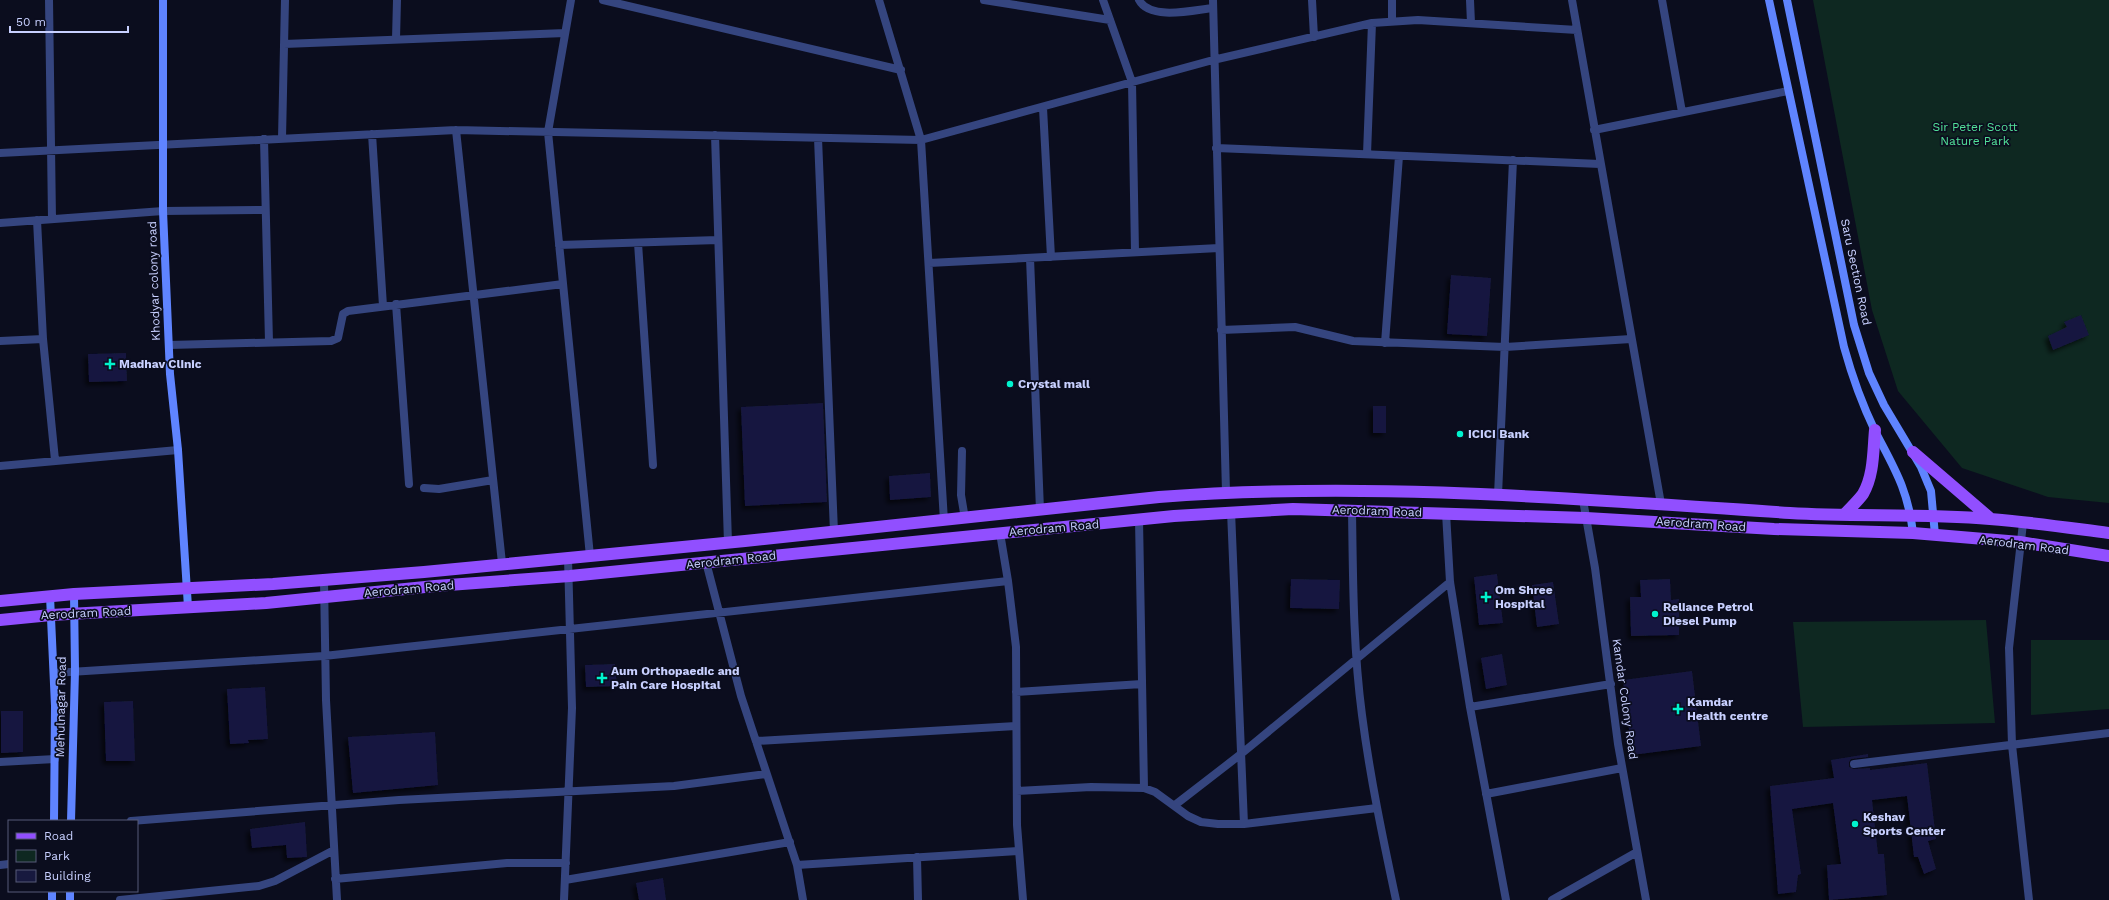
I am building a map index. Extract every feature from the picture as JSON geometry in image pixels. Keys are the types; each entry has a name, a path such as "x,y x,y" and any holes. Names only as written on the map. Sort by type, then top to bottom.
{"main road":[{"path":"1844,515 1862,495 1867,486 1871,471 1875,430"},
{"path":"1913,452 1991,519"},
{"name":"Aerodram Road","path":"0,601 74,594 188,589 324,580 728,543 1226,492 1343,491 1498,495 1844,515 1933,516 1991,519 2109,533"},
{"name":"Aerodram Road","path":"0,620 51,615 324,597 427,586 570,576 1231,511 1293,509 1586,518 1812,531 1935,535 2020,542 2109,556"}],"street":[{"path":"49,0 52,219"},
{"name":"Khodyar colony road","path":"163,0 163,211 168,345 178,450 188,607"},
{"path":"282,138 285,0"},
{"path":"396,39 397,0"},
{"path":"571,0 564,33 548,132 590,556"},
{"path":"603,0 901,70"},
{"path":"879,0 922,140 944,521"},
{"path":"984,0 1110,20"},
{"path":"1103,0 1132,82 1135,252"},
{"path":"1139,0 1141,3 1156,12 1171,13 1213,4 1213,60 1226,492"},
{"path":"1312,0 1314,37"},
{"path":"1392,0 1392,21"},
{"path":"1470,0 1471,24"},
{"path":"1572,0 1661,504"},
{"path":"1662,0 1682,112"},
{"path":"1769,0 1844,347 1854,381 1875,430 1894,465 1904,488 1911,516 1913,534"},
{"name":"Saru Section Road","path":"1787,0 1856,332 1869,373 1884,405 1913,452 1930,491 1935,535"},
{"path":"0,154 164,144 456,130 922,140 1043,108 1213,60 1372,23 1392,21 1577,30"},
{"path":"1367,154 1372,23"},
{"path":"284,44 564,33"},
{"path":"1594,130 1788,91"},
{"path":"1043,108 1051,257"},
{"path":"456,130 502,563"},
{"path":"372,134 383,306"},
{"path":"715,135 728,543"},
{"path":"818,138 834,532"},
{"path":"264,139 264,210 269,342"},
{"path":"1216,148 1600,164"},
{"path":"1385,343 1399,156"},
{"path":"1498,495 1513,160"},
{"path":"0,223 163,211 264,210"},
{"path":"37,220 43,340 55,460"},
{"path":"559,245 718,240"},
{"path":"638,243 653,465"},
{"path":"929,263 1219,248"},
{"path":"1030,258 1040,510"},
{"path":"168,345 331,341 338,338 343,314 348,310 563,284"},
{"path":"396,304 409,484"},
{"path":"1222,330 1295,327 1353,341 1505,346 1632,339"},
{"path":"0,341 43,340"},
{"path":"0,466 178,450"},
{"path":"962,451 961,495 965,519"},
{"path":"424,488 440,489 493,480"},
{"name":"Kamdar Colony Road","path":"1582,500 1611,684 1622,768 1646,900"},
{"path":"1352,510 1356,659 1362,716 1377,808 1396,900"},
{"path":"1231,511 1244,824"},
{"path":"1446,513 1450,582 1470,707 1506,900"},
{"path":"1139,520 1144,788"},
{"path":"2023,523 2009,648 2012,745 2029,900"},
{"path":"1000,533 1008,581 1016,647 1017,791 1019,851 1023,900"},
{"path":"564,900 572,708 570,576 568,558"},
{"path":"706,562 741,696 797,865 803,900"},
{"path":"324,580 324,656 337,900"},
{"path":"54,673 324,656 1008,581"},
{"path":"1175,805 1241,754 1450,582"},
{"name":"Mehulnagar Road","path":"71,820 74,594"},
{"name":"Mehulnagar Road","path":"50,596 54,673 54,820"},
{"path":"1016,692 1142,684"},
{"path":"1470,707 1611,684"},
{"path":"756,741 1016,726"},
{"path":"1854,764 2109,733"},
{"path":"0,762 55,759"},
{"path":"1486,794 1622,768"},
{"path":"138,820 331,805 674,786 766,774"},
{"path":"1017,791 1091,787 1144,788 1155,792 1175,805 1188,816 1201,822 1218,824 1244,824 1377,808"},
{"path":"565,880 790,842"},
{"path":"120,900 259,886 275,880 334,850"},
{"path":"797,865 917,856 1019,851"},
{"path":"1552,900 1637,852"},
{"path":"917,856 918,900"},
{"path":"335,879 507,862 566,863"}],"green space":[{"name":"Sir Peter Scott Nature Park","path":"1813,0 2109,0 2109,503 2048,497 1962,468 1898,391 1872,310"},
{"path":"1986,620 1995,723 1803,727 1793,622"},
{"path":"2031,640 2109,640 2109,709 2031,715"}],"building":[{"path":"1451,275 1491,278 1487,336 1447,334"},
{"path":"2081,315 2089,335 2053,350 2048,336 2067,327 2064,322"},
{"path":"126,353 127,381 89,382 88,354"},
{"path":"823,403 827,502 745,506 741,407"},
{"path":"1373,406 1386,406 1386,433 1373,433"},
{"path":"930,473 931,497 890,500 889,476"},
{"path":"1497,574 1503,623 1479,625 1474,577"},
{"path":"1291,579 1340,580 1339,609 1290,608"},
{"path":"1670,579 1671,600 1679,599 1679,635 1631,636 1630,597 1641,597 1640,580"},
{"path":"1553,582 1559,624 1537,627 1532,585"},
{"path":"1502,654 1507,685 1486,689 1481,658"},
{"path":"615,664 617,686 586,687 585,665"},
{"path":"1692,671 1701,746 1632,755 1623,680"},
{"path":"265,687 268,739 248,740 249,743 230,744 227,689"},
{"path":"133,701 135,761 106,761 104,702"},
{"path":"1,711 23,711 23,752 1,753"},
{"path":"435,732 438,785 353,793 348,737"},
{"name":"Keshav Sports Center","path":"1868,754 1868,757 1851,759 1849,762 1849,767 1854,769 1870,768 1870,770 1927,763 1936,839 1928,841 1936,869 1924,874 1918,857 1914,857 1907,796 1872,800 1878,854 1884,854 1887,895 1829,900 1827,865 1841,864 1833,803 1792,809 1801,874 1798,875 1796,892 1778,894 1770,786 1834,778 1831,760"},
{"path":"305,822 307,857 287,858 286,845 252,848 250,829"},
{"path":"663,878 666,900 639,900 636,883"}],"place":[{"name":"Madhav Clinic","path":"110,364"},
{"name":"Crystal mall","path":"1010,384"},
{"name":"ICICI Bank","path":"1460,434"},
{"name":"Om Shree Hospital","path":"1486,597"},
{"name":"Reliance Petrol Diesel Pump","path":"1655,614"},
{"name":"Aum Orthopaedic and Pain Care Hospital","path":"602,678"},
{"name":"Kamdar Health centre","path":"1678,709"},
{"name":"Keshav Sports Center","path":"1855,824"}]}
